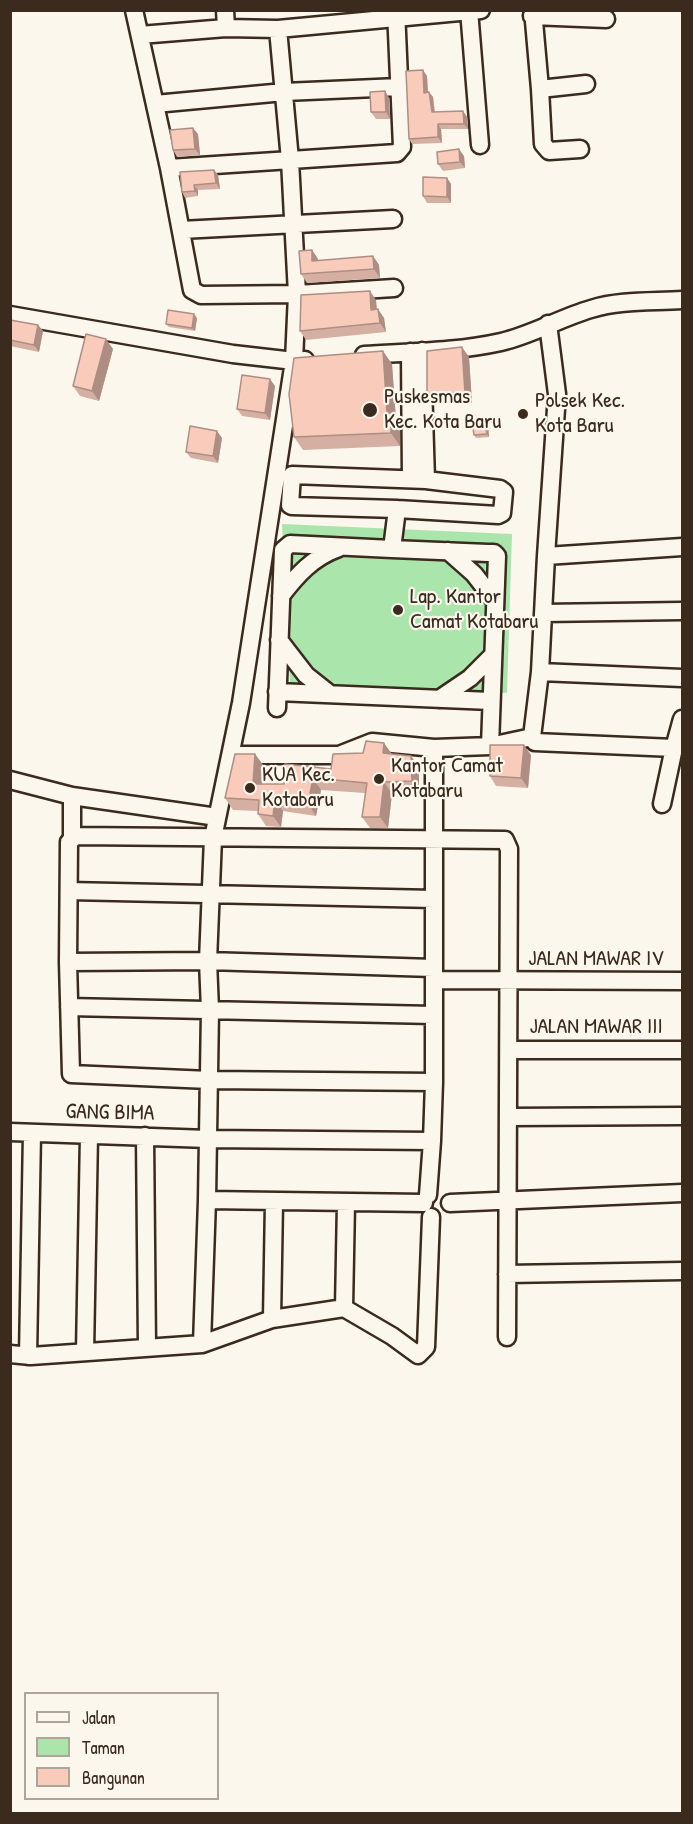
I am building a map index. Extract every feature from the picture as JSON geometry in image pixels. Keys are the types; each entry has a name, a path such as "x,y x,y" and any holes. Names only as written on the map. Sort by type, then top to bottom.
{"street":[{"path":"134,10 169,168 191,287 195,293 201,295 297,294 394,288"},
{"path":"225,10 226,28"},
{"path":"140,35 226,28 278,29 396,14 473,11 480,145"},
{"path":"580,149 549,151 543,144 532,13 606,19"},
{"path":"169,168 397,153 402,147 396,14"},
{"path":"202,1344 208,1139 210,1010 208,961 213,838 241,703 294,361 297,294 290,160 278,29"},
{"path":"540,89 586,84"},
{"path":"155,104 284,92 399,87"},
{"path":"181,230 293,226 393,219"},
{"path":"351,356 416,352 499,342 525,335 593,308 682,300"},
{"path":"10,315 233,354 294,361 317,359"},
{"path":"548,324 557,394 540,672 532,737 535,742 674,748"},
{"path":"416,352 418,480"},
{"path":"293,474 418,480 500,489 504,492 502,513 498,515 291,506 291,476 293,474"},
{"path":"392,549 397,509"},
{"path":"490,747 497,556 494,553 287,545 283,550 277,700 330,694 491,701"},
{"path":"281,596 308,564 343,546"},
{"path":"546,556 682,547"},
{"path":"448,551 474,574 495,601"},
{"path":"543,613 682,611"},
{"path":"279,640 306,675 330,694"},
{"path":"439,699 470,678 493,655"},
{"path":"540,672 682,678"},
{"path":"662,804 682,719"},
{"path":"230,755 339,755 372,742 434,748 490,747 532,737"},
{"path":"10,1354 28,1356 202,1344 272,1319 344,1308 392,1336 414,1354 422,1353 426,1347 428,1205 434,1082 434,748"},
{"path":"10,780 72,796 218,817"},
{"path":"72,796 72,838 69,842 68,963 71,1074 208,1080 434,1082"},
{"path":"72,838 505,840 508,844 509,981 507,1337"},
{"path":"69,891 434,899"},
{"name":"JALAN MAWAR IV","path":"68,963 208,961 433,974 509,981 682,981"},
{"path":"69,1007 434,1015"},
{"name":"JALAN MAWAR III","path":"508,1050 682,1050"},
{"path":"508,1117 682,1116"},
{"name":"GANG BIMA","path":"10,1132 208,1139 432,1141"},
{"path":"28,1356 32,1134"},
{"path":"85,1353 89,1135"},
{"path":"145,1136 147,1348"},
{"path":"428,1205 436,1192 445,1195 450,1203 682,1193"},
{"path":"207,1200 428,1205"},
{"path":"272,1319 274,1202"},
{"path":"344,1308 346,1203"},
{"path":"507,1274 682,1271"}],"green space":[{"name":"Lap. Kantor Camat Kotabaru","path":"282,524 512,534 507,693 290,685"}],"building":[{"path":"423,70 424,93 429,92 432,112 463,111 464,124 438,124 438,137 409,139 406,71"},
{"path":"385,91 386,112 371,112 370,92"},
{"path":"193,128 195,149 173,150 170,130"},
{"path":"459,149 460,162 438,164 437,152"},
{"path":"214,170 216,183 194,185 195,191 182,192 180,172"},
{"path":"423,177 447,178 447,197 423,196"},
{"path":"312,250 312,261 373,256 374,269 301,274 299,251"},
{"path":"370,291 371,310 378,309 380,323 300,331 301,295"},
{"path":"168,310 194,314 192,328 166,324"},
{"path":"10,320 38,325 34,345 10,340"},
{"path":"86,334 106,339 92,391 73,386"},
{"path":"462,347 465,393 427,393 427,351"},
{"path":"383,351 387,413 391,413 391,433 294,437 289,394 294,358"},
{"path":"242,375 270,379 265,413 237,409"},
{"path":"485,422 487,434 474,435 472,423"},
{"path":"190,426 217,431 213,456 186,452"},
{"path":"366,741 384,743 383,753 411,756 412,781 384,782 380,817 362,817 367,783 313,778 308,804 275,799 273,816 258,814 259,800 225,798 235,754 255,754 253,784 284,784 285,764 331,769 333,754 363,753"},
{"path":"490,745 524,745 521,778 490,776"}],"place":[{"name":"Puskesmas Kec. Kota Baru","path":"370,410"},
{"name":"Polsek Kec. Kota Baru","path":"523,414"},
{"name":"Lap. Kantor Camat Kotabaru","path":"398,610"},
{"name":"Kantor Camat Kotabaru","path":"379,779"},
{"name":"KUA Kec. Kotabaru","path":"250,788"}]}
